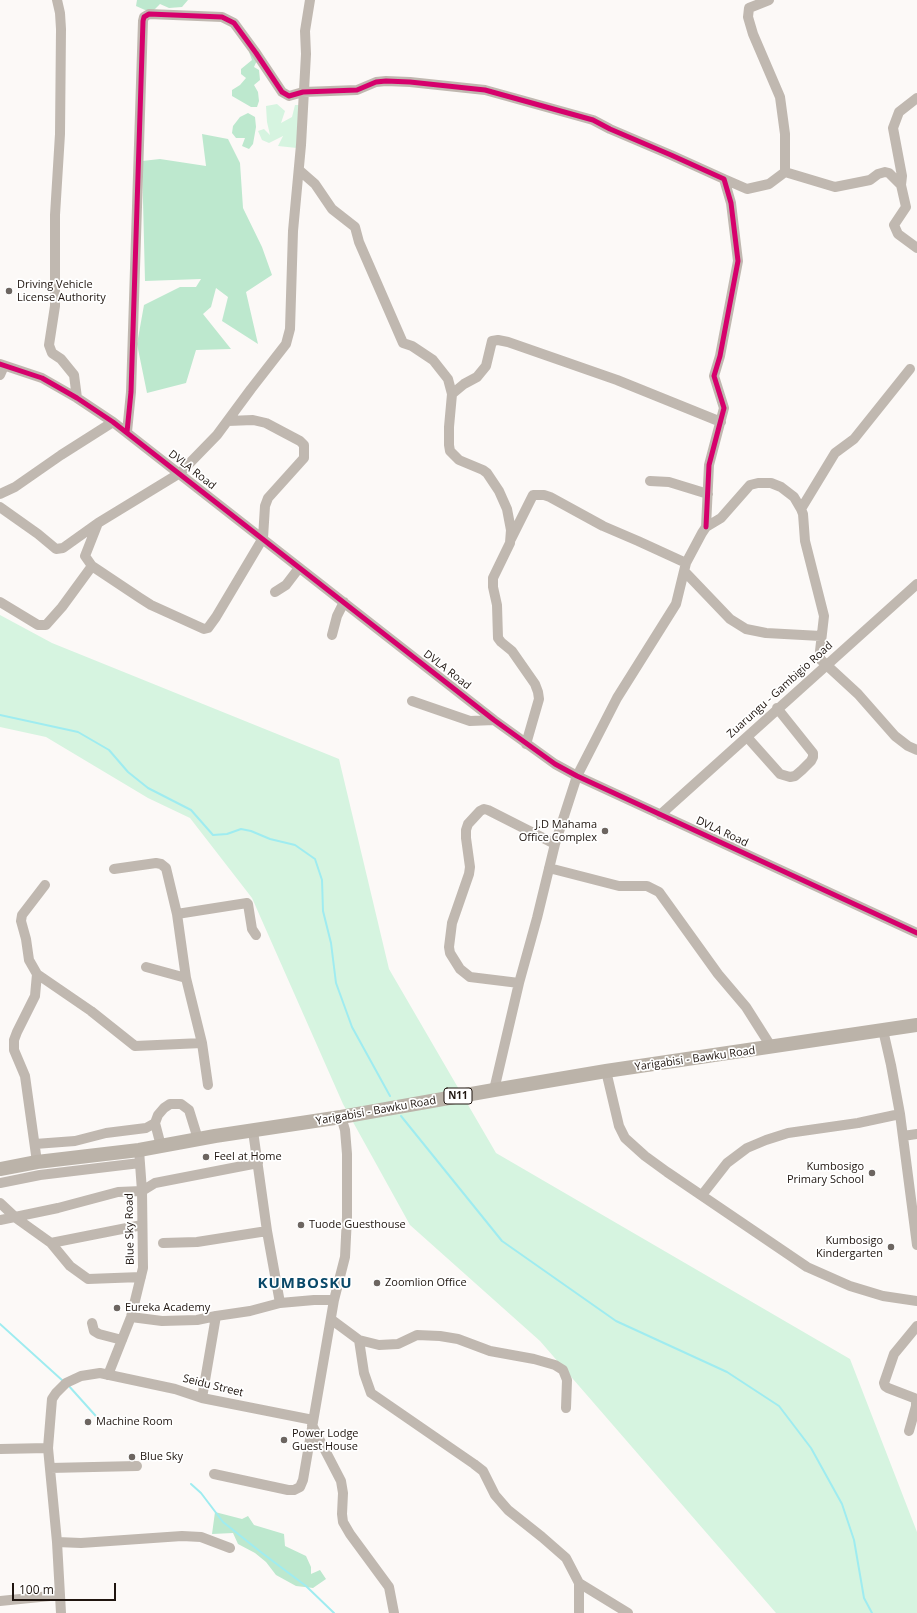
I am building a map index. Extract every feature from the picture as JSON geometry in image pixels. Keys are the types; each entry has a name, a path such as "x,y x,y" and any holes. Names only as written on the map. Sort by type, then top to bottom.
{"highway":[{"name":"Yarigabisi - Bawku Road","path":"0,1169 36,1162 139,1157 161,1146 198,1139 341,1117 606,1072 917,1025"}],"street":[{"path":"57,0 61,29 60,134 56,215 55,306 49,345 52,353 61,359 74,375 77,398"},
{"path":"0,507 56,549 63,548 98,523 180,473 218,435 286,344 289,337 294,232 306,54 305,31 310,0"},
{"path":"768,0 749,8 748,17 753,34 780,97 785,134 785,172"},
{"path":"127,432 131,392 143,21 144,17 149,14 222,17 228,19 234,23 282,92 289,96 303,92 357,90 376,82 386,81 485,90 593,120 610,129 747,189 769,184 785,172"},
{"path":"917,98 899,112 894,128 902,176 901,185 906,207 894,225 898,234 917,248"},
{"path":"298,170 315,184 332,209 355,227 362,249 403,344 412,346 436,363 448,379 452,394 449,427 450,451 459,460 483,470 499,491 510,517 510,543"},
{"path":"785,172 835,187 870,180 878,174 885,172 901,185"},
{"path":"494,1090 519,983 555,844 577,776 617,698 676,604 686,568 706,527 709,465 724,408 714,376 720,356 738,261 732,203 724,179"},
{"path":"452,394 464,384 477,377 486,366 492,341 498,340 508,342 617,380 721,422"},
{"name":"DVLA Road","path":"1,368 42,378 77,398 127,432 494,720 554,764 660,815 917,933"},
{"path":"801,509 835,452 854,439 910,369"},
{"path":"98,523 85,556 92,566 151,605 204,629 208,628 263,538 265,506 268,498 304,458 304,445 300,441 266,423 254,420 228,421"},
{"path":"0,494 15,488 61,455 112,422"},
{"path":"650,481 669,482 708,494"},
{"path":"706,527 721,518 750,485 758,483 771,483 781,487 794,497 803,514 805,541 824,616 820,660 858,694 895,736 908,746 917,750"},
{"path":"526,744 538,698 538,692 535,684 512,651 498,638 497,605 493,587 493,578 533,495 538,494 550,497 603,526 638,541 686,568 730,618 746,629 766,633 821,636"},
{"path":"0,602 38,625 46,626 92,566"},
{"path":"275,592 286,585 299,568"},
{"name":"Zuarungu - Gambigio Road","path":"660,815 826,664 917,584"},
{"path":"332,635 337,616 344,602"},
{"path":"412,701 470,721 494,720"},
{"path":"747,736 780,774 790,777 795,776 811,762 814,757 813,753 778,708"},
{"path":"519,983 470,977 460,969 450,953 449,947 452,923 470,867 466,830 468,824 480,811 484,809 555,844"},
{"path":"114,869 156,863 162,864 166,868 177,914 186,978 202,1043 208,1085"},
{"path":"549,868 619,886 647,886 659,892 718,974 746,1007 772,1048"},
{"path":"46,885 22,915 21,921 26,939 29,960 37,974 91,1011 136,1046 202,1043"},
{"path":"177,914 247,903 252,929 256,936"},
{"path":"146,967 186,978"},
{"path":"36,1162 35,1144 25,1076 14,1050 14,1040 35,996 37,974"},
{"path":"883,1030 892,1065 900,1114 917,1245"},
{"path":"606,1072 619,1126 625,1138 645,1156 807,1266 850,1286 883,1296 917,1300"},
{"path":"161,1146 155,1123 158,1115 170,1104 181,1104 189,1110 198,1139"},
{"path":"702,1196 727,1163 747,1148 766,1140 788,1133 858,1123 900,1114"},
{"path":"214,1474 288,1490 294,1490 300,1487 303,1480 312,1422 332,1320 334,1300 345,1257 347,1217 347,1154 345,1130 341,1117"},
{"path":"35,1144 74,1141 106,1133 146,1128 155,1123"},
{"path":"253,1131 267,1231 280,1303"},
{"path":"903,1136 917,1134"},
{"path":"0,1183 139,1157"},
{"name":"Blue Sky Road","path":"108,1375 131,1316 144,1259 142,1191 139,1157"},
{"path":"0,1220 16,1218 118,1192 142,1191 155,1183 258,1163"},
{"path":"0,1203 16,1218 51,1243 70,1266 88,1280 141,1277"},
{"path":"51,1243 142,1225"},
{"path":"164,1243 197,1242 267,1231"},
{"path":"131,1316 162,1321 198,1320 250,1311 280,1303 334,1300"},
{"path":"202,1398 216,1316"},
{"path":"332,1320 359,1340 379,1346 398,1344 416,1335 440,1336 458,1339 490,1351 534,1359 555,1365 563,1370 567,1380 566,1408"},
{"path":"92,1323 94,1331 98,1334 122,1340"},
{"path":"909,1431 916,1406 916,1400 888,1388 884,1383 894,1354 917,1326"},
{"path":"359,1340 364,1373 370,1393 483,1471 495,1495 508,1510 566,1558 579,1583 579,1613"},
{"name":"Seidu Street","path":"61,1613 57,1542 48,1448 52,1399 66,1383 81,1376 100,1373 174,1389 202,1398 312,1422"},
{"path":"312,1422 341,1481 343,1492 343,1522 350,1534 389,1587 394,1613"},
{"path":"0,1449 48,1448"},
{"path":"50,1468 137,1466"},
{"path":"57,1542 81,1543 182,1536 201,1538 230,1548"},
{"path":"579,1583 628,1613"},
{"path":"0,1600 60,1595"}],"green space":[{"path":"137,0 188,0 182,7 169,8 160,4 154,10 145,10 136,6"},
{"path":"249,52 261,52 254,67 259,70 260,80 254,85 258,92 259,101 257,107 251,107 232,96 232,90 240,85 246,78 241,74 241,69 252,60"},
{"path":"277,104 285,111 281,123 292,117 295,105 307,105 297,148 278,146 283,136 269,143 262,140 258,131 264,129 270,135 266,106"},
{"path":"248,113 255,117 256,127 253,144 249,149 242,146 245,138 236,138 232,133 233,126 240,117"},
{"path":"202,134 228,139 240,163 243,208 262,247 272,275 246,292 258,344 222,321 228,297 216,288 211,307 203,314 231,349 196,350 186,383 147,393 137,344 144,305 180,287 196,287 201,279 145,281 142,161 160,159 206,166"},
{"path":"0,615 52,643 339,759 389,969 496,1153 850,1359 917,1532 917,1613 776,1613 540,1341 410,1225 343,1104 252,898 190,818 148,798 46,737 0,727"},
{"path":"215,1512 242,1519 248,1516 254,1525 284,1534 285,1546 306,1556 311,1567 311,1574 320,1570 326,1579 313,1588 296,1586 276,1575 266,1562 255,1553 238,1544 233,1533 212,1534"}],"waterway":[{"path":"0,715 78,732 109,750 128,772 148,788 191,810 213,835 227,834 241,829 251,831 270,839 295,845 315,859 322,880 323,911 331,943 336,983 352,1027 390,1096"},
{"path":"401,1116 502,1241 616,1321 727,1372 779,1406 811,1448 842,1504 854,1540 864,1598 872,1613"},
{"path":"0,1324 63,1381"},
{"path":"68,1385 103,1424"},
{"path":"191,1484 201,1493 223,1522 306,1586 334,1613"}],"cycle path":[{"path":"127,432 131,392 143,21 144,17 149,14 222,17 234,23 282,92 289,96 303,92 357,90 376,82 386,81 485,90 593,120 610,129 724,179 731,203 738,261 720,356 714,376 724,408 709,465 706,527"},
{"path":"0,364 42,378 77,398 113,422 494,720 555,764 577,776 917,933"}],"place":[{"name":"Driving Vehicle License Authority","path":"9,291"},
{"name":"J.D Mahama Office Complex","path":"605,831"},
{"name":"Feel at Home","path":"206,1157"},
{"name":"Kumbosigo Primary School","path":"872,1173"},
{"name":"Tuode Guesthouse","path":"301,1225"},
{"name":"Kumbosigo Kindergarten","path":"891,1247"},
{"name":"Zoomlion Office","path":"377,1283"},
{"name":"Eureka Academy","path":"117,1308"},
{"name":"Machine Room","path":"88,1422"},
{"name":"Power Lodge Guest House","path":"284,1440"},
{"name":"Blue Sky","path":"132,1457"}],"district":[{"name":"KUMBOSKU","path":"305,1284"}]}
